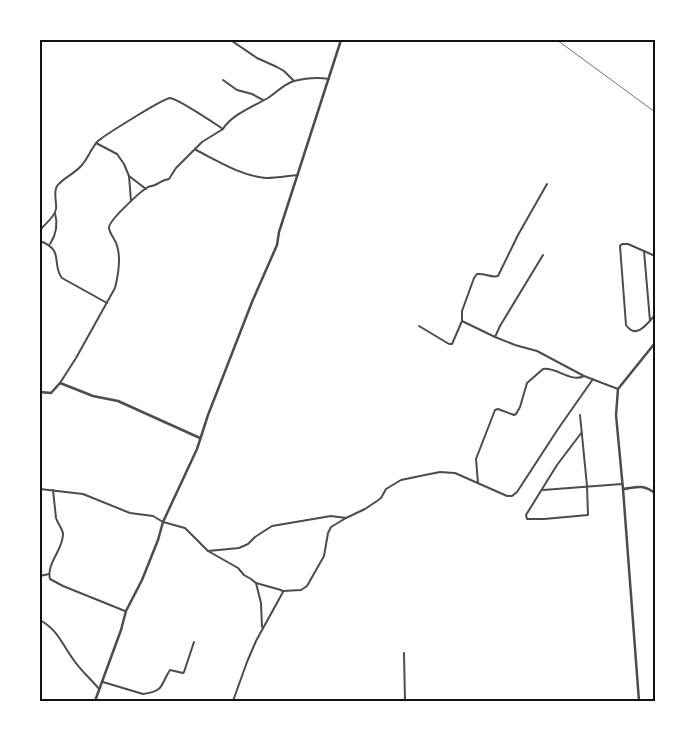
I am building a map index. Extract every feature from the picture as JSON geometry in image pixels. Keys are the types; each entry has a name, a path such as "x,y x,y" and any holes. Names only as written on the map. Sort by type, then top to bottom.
{"street":[{"path":"95,701 126,611 142,580 163,522 197,449 208,415 252,302 275,251 279,232 330,79 341,40"},
{"path":"232,41 257,58 284,71 294,81"},
{"path":"40,392 51,393 60,383 115,288 118,269 117,245 109,226 114,218 150,186 169,179 176,168 202,142 234,118 285,85 303,79 330,79"},
{"path":"222,80 237,90 252,94 263,100"},
{"path":"50,244 55,234 55,195 57,187 80,167 96,143 134,117 165,99 171,98 181,102 223,128"},
{"path":"96,143 117,154 124,164 129,176 131,202"},
{"path":"196,149 231,168 255,176 270,178 298,175"},
{"path":"129,176 146,189"},
{"path":"419,326 450,344 453,342 462,321 462,311 474,278 477,274 482,273 494,277 498,276 518,235 547,184"},
{"path":"40,230 55,213"},
{"path":"40,240 50,244 55,252 61,277 107,302"},
{"path":"655,256 624,243 620,248 626,324 629,330 633,332 638,331 655,315"},
{"path":"644,252 650,321"},
{"path":"496,336 500,326 543,255"},
{"path":"462,321 507,342 537,351 584,376 618,389"},
{"path":"639,701 616,415 618,389 655,343"},
{"path":"478,483 476,459 495,410 498,409 516,414 527,383 543,369 550,369 576,378 584,376"},
{"path":"40,489 83,494 130,513 153,516 163,522 185,528 208,551 238,568 244,575 256,583 282,592 301,590 324,556 328,533 331,527 377,501 386,489 401,480 447,472 459,474 510,497 515,494 593,379"},
{"path":"60,383 93,396 118,401 200,439"},
{"path":"580,415 582,432 587,486 588,516 528,520 526,516 541,490 582,432"},
{"path":"541,490 622,484"},
{"path":"623,489 642,486 655,493"},
{"path":"53,490 56,518 63,531 63,536 49,574 50,579 126,611"},
{"path":"208,551 239,548 248,544 255,536 272,526 330,516 346,518"},
{"path":"40,576 49,574"},
{"path":"256,583 261,603 262,630"},
{"path":"233,701 247,662 282,592"},
{"path":"40,620 58,634 74,660 99,689"},
{"path":"103,682 136,693 150,693 162,687 170,670 183,673 194,642"},
{"path":"404,653 405,701"}],"railway":[{"path":"557,40 655,112"}]}
